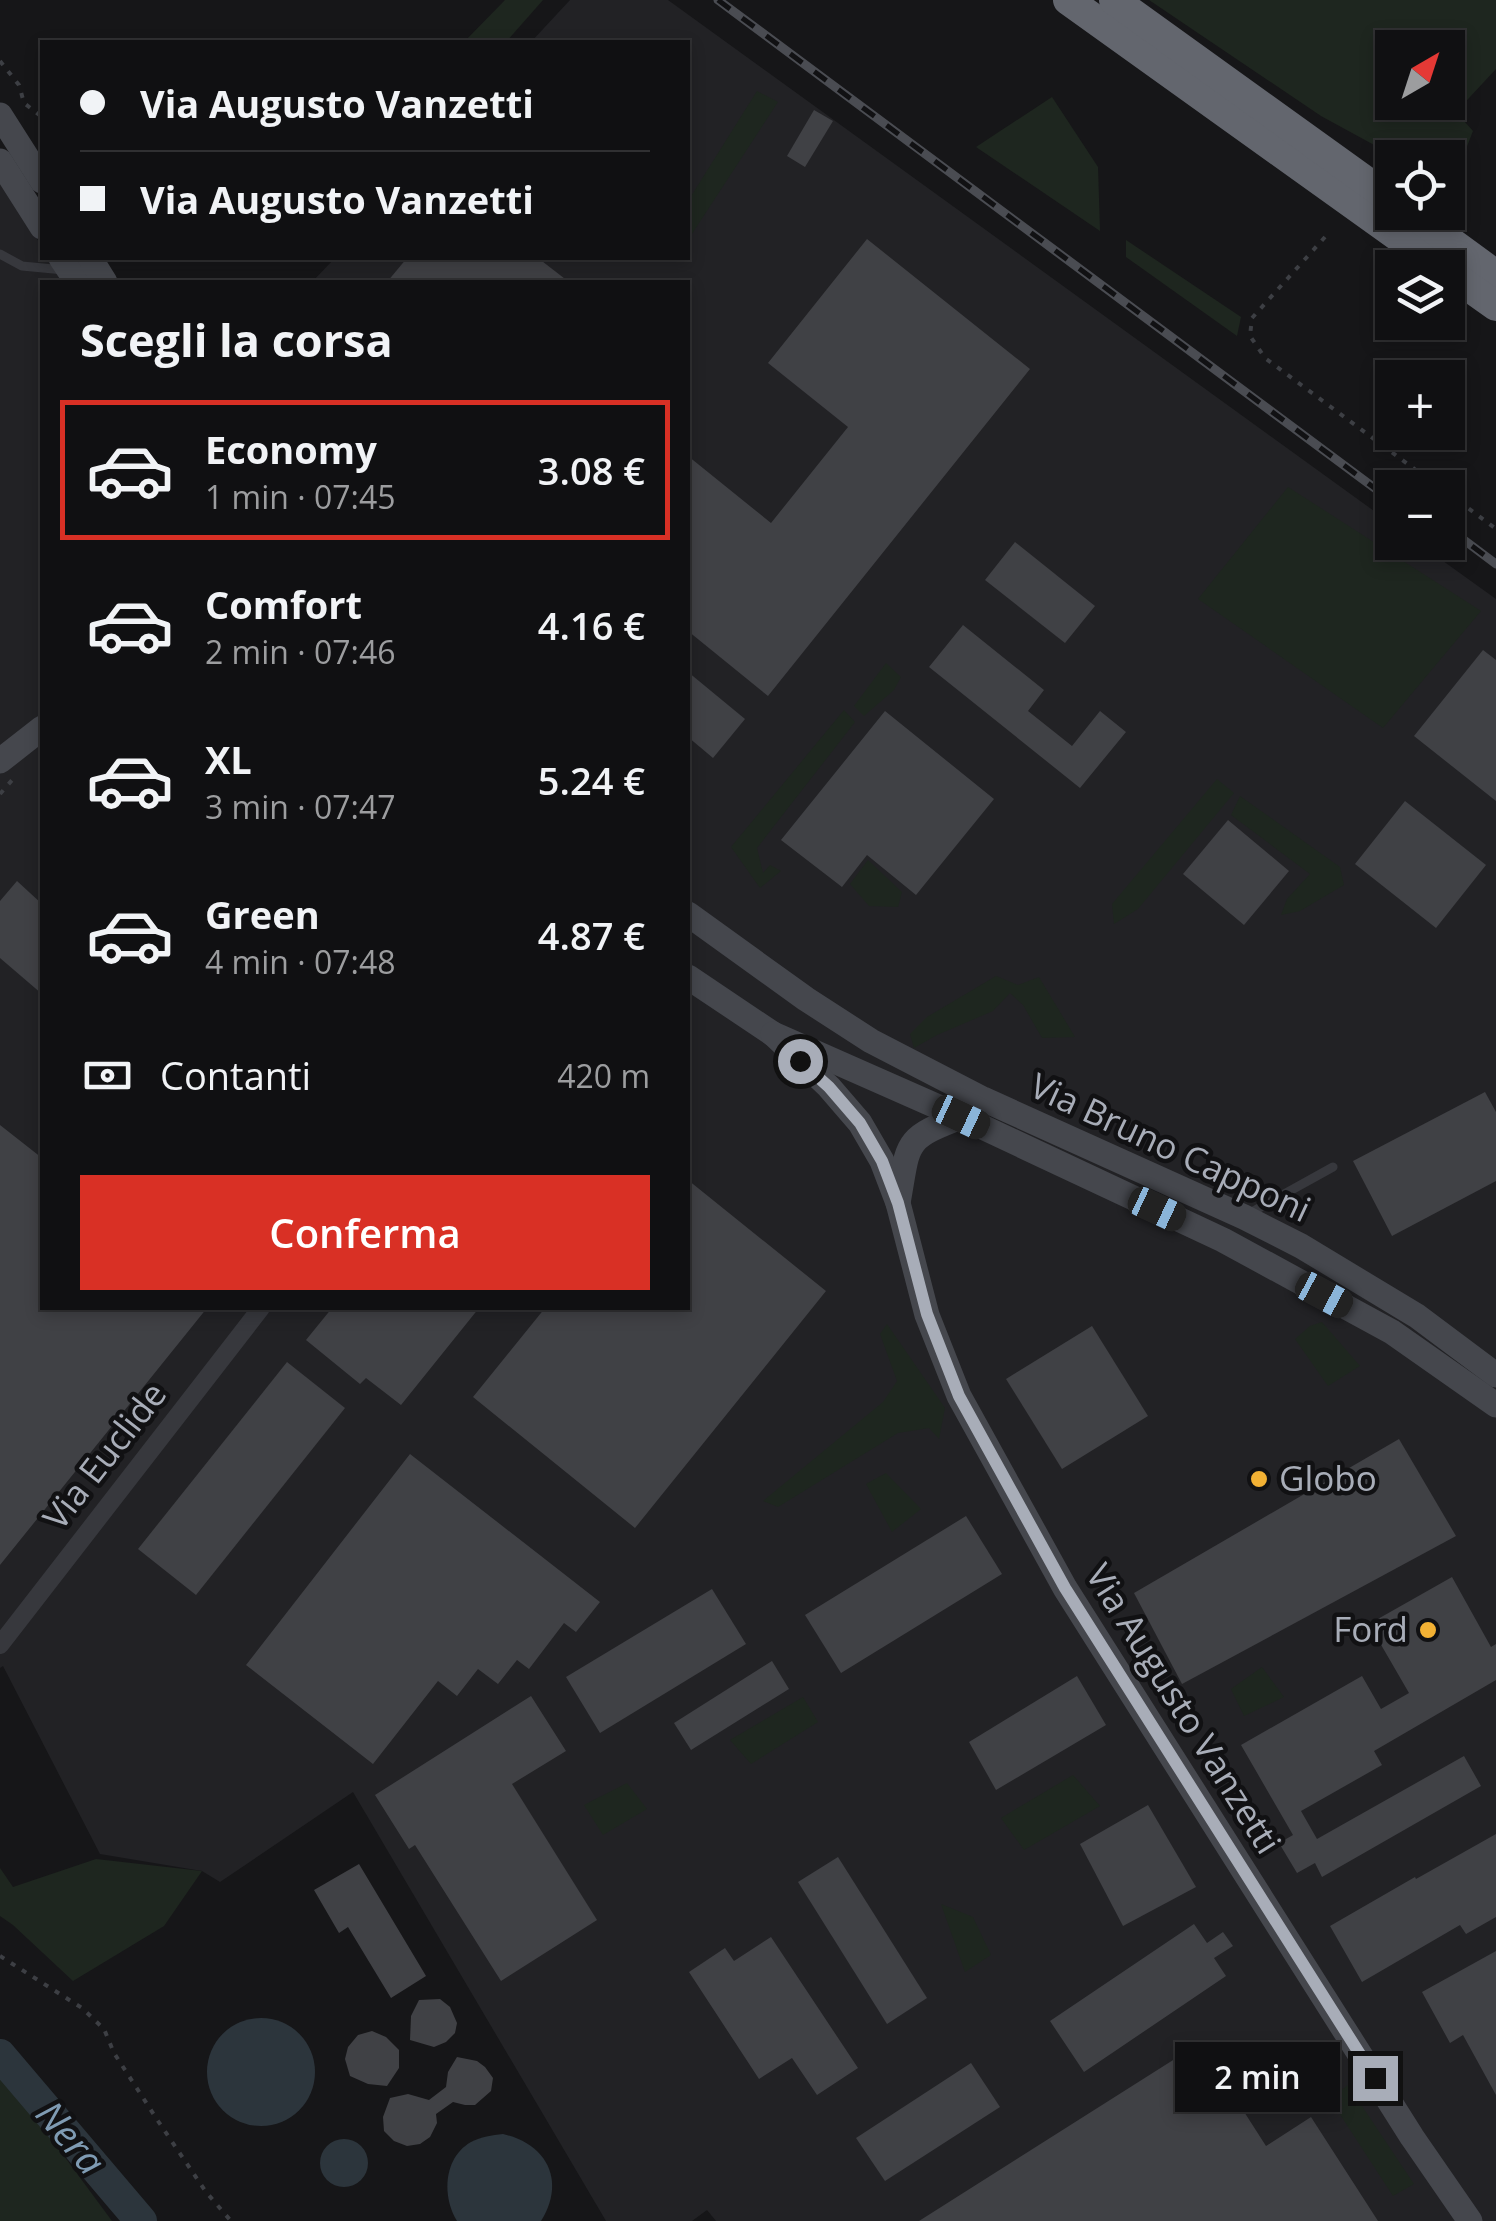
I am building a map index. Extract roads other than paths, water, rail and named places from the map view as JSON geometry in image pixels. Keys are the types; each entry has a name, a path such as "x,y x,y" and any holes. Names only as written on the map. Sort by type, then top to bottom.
{"highway":[{"path":"1068,0 1417,250"},
{"path":"1114,0 1375,188"},
{"path":"1435,230 1496,274"},
{"path":"1465,284 1496,306"}],"main road":[{"path":"0,115 40,178"},
{"path":"0,161 40,224"},
{"path":"74,267 101,280"},
{"path":"0,761 40,730"},
{"name":"Via Bruno Capponi","path":"690,915 872,1041 983,1099 1301,1246 1417,1316 1496,1375"},
{"name":"Via Bruno Capponi","path":"690,978 772,1034 961,1117 1256,1258 1392,1332 1496,1404"},
{"path":"772,1034 801,1025 807,1012 806,999"},
{"name":"Via Augusto Vanzetti","path":"772,1034 829,1087 860,1123 882,1161 898,1203 927,1314 959,1396 1065,1588 1402,2121 1470,2221"},
{"name":"Via Augusto Vanzetti","path":"898,1203 907,1154 915,1138 961,1117"}],"street":[{"name":"Via Euclide","path":"0,1645 259,1310"}],"lane":[{"path":"0,254 22,266 74,267"},
{"path":"1244,1217 1333,1167"}],"waterway":[{"name":"Nera","path":"0,2055 141,2221"}],"railway":[{"path":"718,0 1375,488"},
{"path":"1465,541 1496,564"}],"place":[{"name":"Globo","path":"1259,1479"},
{"name":"Ford","path":"1428,1630"}]}
